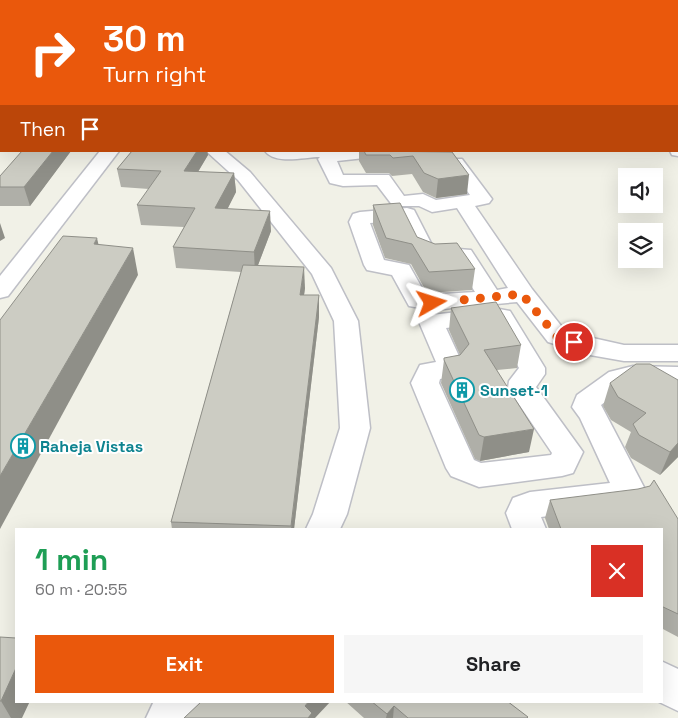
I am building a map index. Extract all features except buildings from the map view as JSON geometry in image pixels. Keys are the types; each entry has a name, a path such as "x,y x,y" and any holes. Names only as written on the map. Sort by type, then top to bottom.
{"street":[{"path":"0,292 104,157 110,152"},
{"path":"215,152 244,176 323,273 346,321 355,428 330,514 323,528"},
{"path":"275,152 279,154 311,152"},
{"path":"373,152 335,156 327,159 336,179 343,181 383,179 400,202 423,200 432,206 482,199 458,165 451,163 429,164 417,152"},
{"path":"463,203 522,294 557,337"},
{"path":"490,297 463,255 433,256 424,251 406,214 360,218 359,222 375,265 401,270 418,301 432,303 522,294"},
{"path":"501,316 516,340 532,368 532,374 523,381 522,388 568,452 562,465 479,475 462,468 425,384 429,372 448,370 451,367 431,322 501,316"},
{"path":"516,340 557,337 590,347 624,353 678,353"},
{"path":"529,528 523,513 525,507 530,505 631,493 592,413 586,407 587,402 619,378 633,374 678,376"},
{"path":"663,681 678,691"},
{"path":"166,718 183,703"}],"place":[{"name":"Sunset-1","path":"462,390"},
{"name":"Raheja Vistas","path":"23,446"}],"route":[{"path":"432,303 522,294 557,337 574,342"}]}
